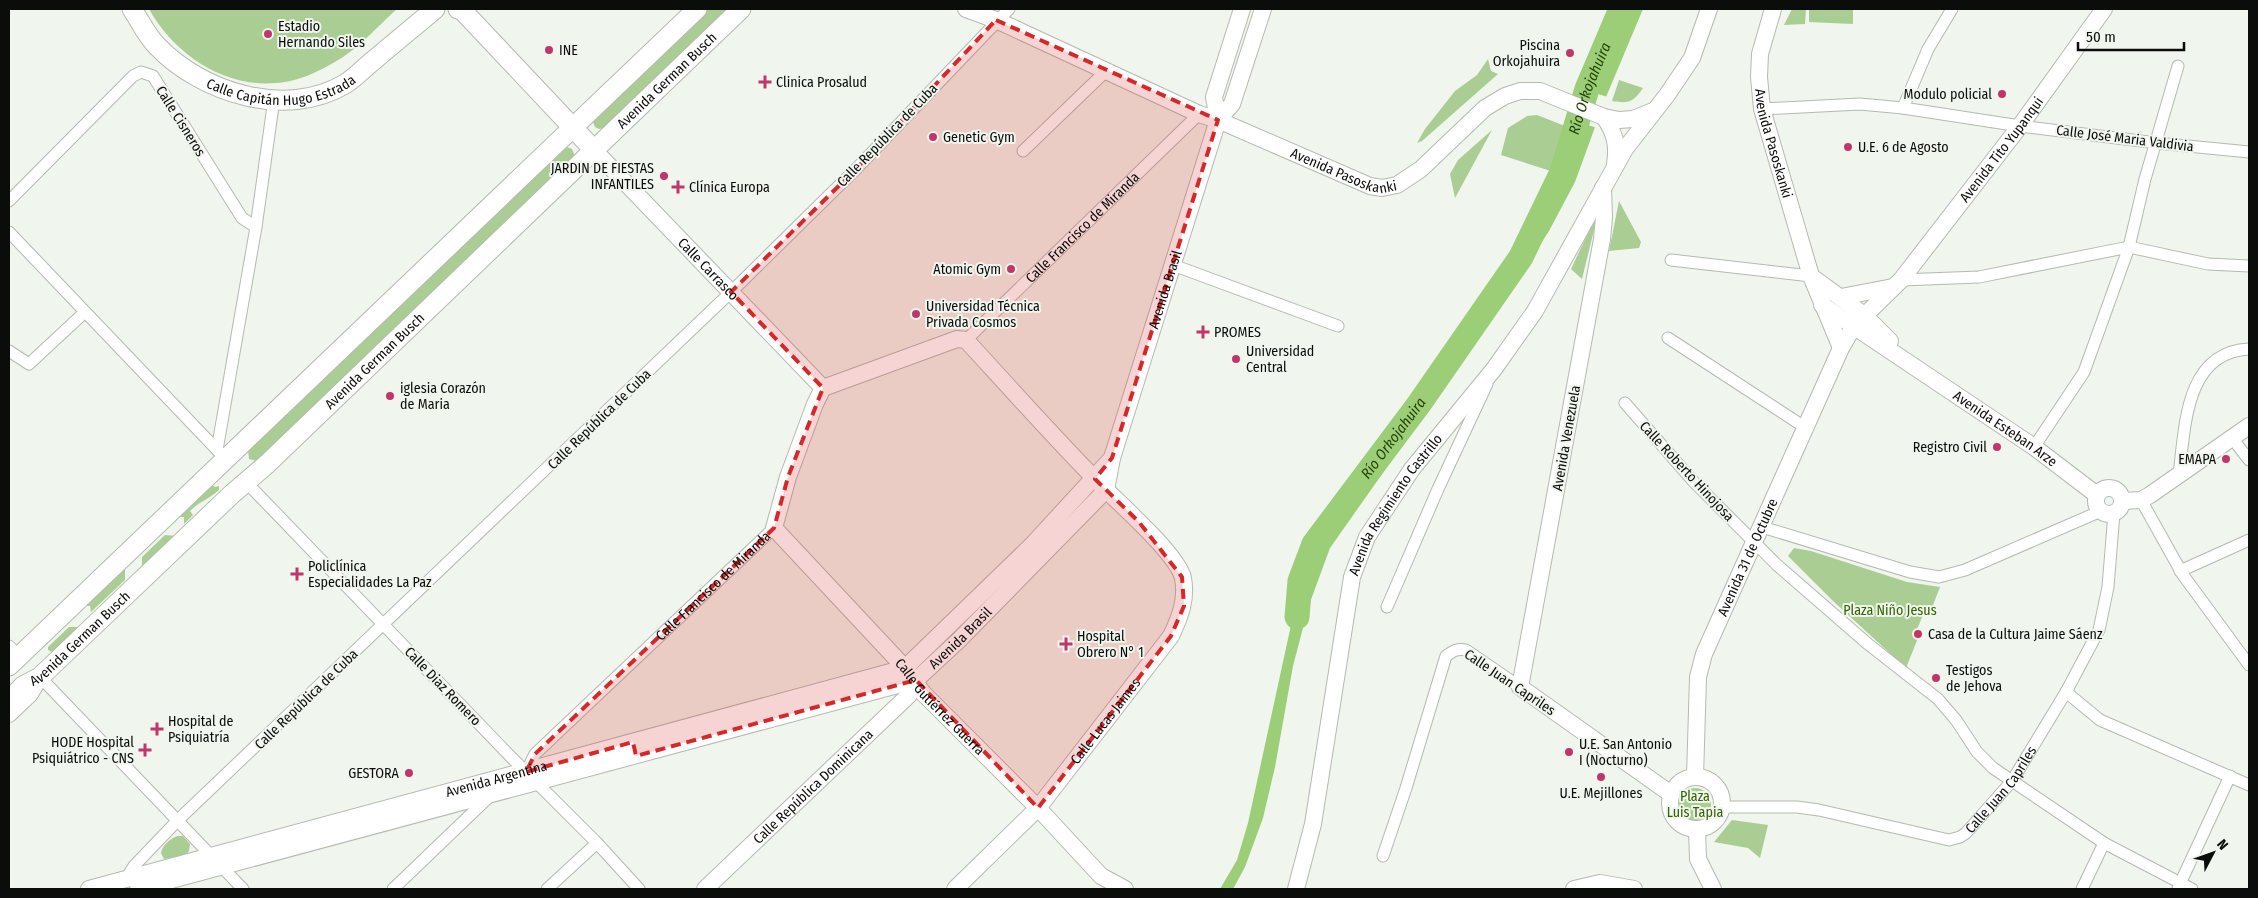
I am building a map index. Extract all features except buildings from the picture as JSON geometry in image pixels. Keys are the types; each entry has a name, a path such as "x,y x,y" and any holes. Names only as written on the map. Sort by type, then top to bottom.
{"main road":[{"name":"Calle Capitán Hugo Estrada","path":"132,9 156,46 198,78 223,89 248,96 274,99 306,99 345,84 435,9"},
{"path":"460,9 594,150"},
{"path":"9,701 23,686 40,678 12,656 221,455 697,9"},
{"name":"Avenida German Busch","path":"9,714 30,694 40,678 741,9"},
{"name":"Avenida Pasoskanki","path":"966,9 996,20 1199,114 1218,120 1370,186 1382,188 1397,185 1421,169 1485,108 1505,96 1520,91 1540,91 1577,104 1602,116 1618,120 1633,119 1654,110 1667,95 1692,58 1709,9"},
{"name":"Avenida Brasil","path":"1218,120 1214,97 1242,9"},
{"name":"Avenida Brasil","path":"910,674 947,627 1106,490 1112,458 1218,120 1232,104 1262,9"},
{"name":"Avenida Pasoskanki","path":"1773,9 1760,54 1759,77 1762,109 1811,276"},
{"name":"Avenida Tito Yupanqui","path":"1859,320 1898,283 2020,126 2104,9"},
{"path":"1228,52 1247,58"},
{"name":"Avenida Regimiento Castrillo","path":"1296,889 1313,824 1352,577 1367,537 1412,469 1494,369 1535,310 1614,167 1654,110"},
{"name":"Avenida Regimiento Castrillo","path":"1602,116 1614,132 1617,150 1614,167"},
{"name":"Calle Carrasco","path":"594,150 823,388"},
{"name":"Avenida Venezuela","path":"1520,687 1602,240 1604,217 1603,188"},
{"path":"1811,276 1841,348"},
{"name":"Avenida Esteban Arze","path":"1811,276 1841,298 1859,320 1912,364 2034,448 2109,505"},
{"path":"1841,298 1898,283"},
{"name":"Avenida Esteban Arze","path":"1822,305 1859,320"},
{"name":"Avenida 31 de Octubre","path":"1695,777 1698,677 1704,654 1841,348 1859,320"},
{"path":"823,388 958,339 966,340 1106,490"},
{"name":"Calle Francisco de Miranda","path":"774,528 788,477 814,404 823,388"},
{"path":"2109,505 2141,500 2249,426"},
{"path":"221,455 246,482"},
{"name":"Avenida Brasil","path":"910,674 959,640 1038,550 1112,458"},
{"name":"Calle Lucas Jaimes","path":"955,889 1038,808 1171,636 1184,606 1182,577 1167,553 1106,490"},
{"name":"Calle Gutiérrez Guerra","path":"774,528 910,674 923,693 1038,808 1101,876 1118,886"},
{"path":"947,627 959,640"},
{"name":"Avenida Argentina","path":"89,889 132,884 217,862 910,674"},
{"name":"Calle República Dominicana","path":"705,889 909,695 910,674"},
{"name":"Calle Juan Capriles","path":"1520,687 1671,794"},
{"path":"1695,777 1704,778 1718,790 1722,808 1713,823 1706,828 1697,830 1687,828 1678,823 1672,814 1670,804 1671,794 1676,786 1685,780 1695,777"},
{"path":"1697,830 1698,859 1713,889"},
{"path":"1574,889 1600,883 1627,888"}],"street":[{"name":"Calle República de Cuba","path":"132,884 134,866 178,820 731,292 858,168 996,20 1009,9"},
{"path":"1903,108 1928,48 1952,9"},
{"path":"2034,448 2084,372 2129,247 2145,179 2178,66"},
{"path":"1023,151 1106,71"},
{"name":"Calle Cisneros","path":"9,202 133,76 141,72 153,76 242,218 256,227"},
{"path":"221,455 274,99"},
{"name":"Calle José Maria Valdivia","path":"1762,109 1860,104 1903,108 2020,126 2157,143 2249,152"},
{"name":"Calle Francisco de Miranda","path":"966,340 1199,114"},
{"path":"9,232 221,455"},
{"path":"1898,283 1979,277 2129,247 2208,264 2249,266"},
{"path":"1671,260 1811,276"},
{"path":"1172,265 1338,326"},
{"path":"9,351 29,364 85,312"},
{"path":"1668,338 1806,428"},
{"path":"2179,475 2188,404 2200,378 2212,362 2228,353 2249,349"},
{"path":"1387,607 1438,489 1494,369"},
{"name":"Calle Roberto Hinojosa","path":"1625,403 1693,481 1777,565 1833,614 1938,699 1956,720 1986,762 2104,843 2179,886 2192,889"},
{"path":"2232,438 2249,460"},
{"name":"Calle Diaz Romero","path":"246,482 639,889"},
{"path":"2141,500 2180,571 2249,664"},
{"path":"1762,527 1910,572 1939,577 1965,570 2109,505"},
{"name":"Calle Juan Capriles","path":"1722,808 1796,807 1819,810 1949,840 1966,833 2012,781 2066,692 2099,630 2108,587 2109,505"},
{"name":"Calle Francisco de Miranda","path":"532,777 535,754 774,528"},
{"path":"2180,571 2249,540"},
{"name":"Calle Juan Capriles","path":"1383,856 1406,788 1446,656 1453,650 1460,648 1466,650 1520,687"},
{"path":"40,678 243,889"},
{"path":"2066,692 2100,720 2249,785"},
{"path":"2179,886 2230,776"},
{"path":"393,889 489,789"},
{"path":"547,889 596,843"},
{"path":"2082,889 2104,843"}],"highlighted area":[{"path":"996,20 1218,120 1112,458 1095,479 1139,522 1182,577 1184,606 1171,636 1038,808 916,680 636,756 633,742 526,772 535,754 774,528 788,477 823,388 731,292 857,168"}],"green space":[{"name":"Estadio Hernando Siles","path":"149,9 397,9 357,46 328,66 294,80 276,83 257,83 238,80 202,65 186,54 172,40"},
{"path":"708,9 729,9 604,128 599,129 595,127 593,122 595,117"},
{"path":"1792,9 1806,9 1805,24 1784,25"},
{"path":"1809,9 1853,9 1853,24 1809,22"},
{"path":"1488,59 1491,71 1498,74 1422,141 1417,143 1425,129 1455,91 1477,75"},
{"path":"1619,80 1643,88 1630,101 1612,101"},
{"path":"1537,115 1570,128 1557,173 1501,155 1508,128 1527,116"},
{"path":"1492,130 1455,198 1450,174 1458,160"},
{"path":"563,148 572,149 573,159 257,461 249,459 248,450"},
{"path":"1619,201 1641,242 1639,248 1609,251"},
{"path":"1599,210 1582,279 1571,269"},
{"path":"212,485 215,487 219,486 219,490 190,511 193,515 184,524 184,517 178,517"},
{"path":"165,535 177,536 145,566 142,566 142,557"},
{"name":"Plaza Niño Jesus","path":"1794,548 1811,551 1907,582 1940,587 1930,613 1923,615 1915,634 1918,638 1906,668 1833,601 1788,556"},
{"path":"125,568 125,580 91,612 90,606 84,606"},
{"path":"69,627 82,627 54,653 48,650 48,647"},
{"name":"Plaza Luis Tapia","path":"1695,788 1706,793 1711,804 1706,815 1695,820 1684,815 1679,804 1684,793"},
{"path":"1732,820 1768,825 1760,858 1748,848 1714,842"},
{"path":"183,836 190,844 189,851 186,855 164,859 161,853 163,848 169,840"}],"water":[{"path":"1620,9 1643,9 1606,97 1575,182 1549,231 1487,325 1330,548 1309,605 1293,666 1275,767 1263,818 1245,867 1233,889 1220,889 1237,860 1248,823 1301,579 1318,539 1410,416 1523,253 1562,172 1587,89"}],"pier":[{"path":"1584,90 1608,97 1597,128 1575,121"}],"waterway":[{"name":"Río Orkojahuira","path":"1297,617 1300,581 1314,544 1419,404 1521,257 1562,172 1587,89 1621,9"}],"place":[{"name":"Estadio Hernando Siles","path":"268,34"},
{"name":"INE","path":"549,50"},
{"name":"Piscina Orkojahuira","path":"1570,53"},
{"name":"Clinica Prosalud","path":"765,82"},
{"name":"Modulo policial","path":"2002,94"},
{"name":"Genetic Gym","path":"933,137"},
{"name":"U.E. 6 de Agosto","path":"1848,147"},
{"name":"JARDIN DE FIESTAS INFANTILES","path":"664,176"},
{"name":"Clínica Europa","path":"678,187"},
{"name":"Atomic Gym","path":"1011,269"},
{"name":"Universidad Técnica Privada Cosmos","path":"916,314"},
{"name":"PROMES","path":"1203,332"},
{"name":"Universidad Central","path":"1236,359"},
{"name":"iglesia Corazón de Maria","path":"390,396"},
{"name":"Registro Civil","path":"1997,447"},
{"name":"EMAPA","path":"2226,459"},
{"name":"Policlínica Especialidades La Paz","path":"297,574"},
{"name":"Casa de la Cultura Jaime Sáenz","path":"1918,634"},
{"name":"Hospital Obrero N° 1","path":"1066,644"},
{"name":"Testigos de Jehova","path":"1936,678"},
{"name":"Hospital de Psiquiatría","path":"157,729"},
{"name":"HODE Hospital Psiquiátrico - CNS","path":"145,750"},
{"name":"U.E. San Antonio I (Nocturno)","path":"1569,752"},
{"name":"GESTORA","path":"409,773"},
{"name":"U.E. Mejillones","path":"1601,777"}]}
